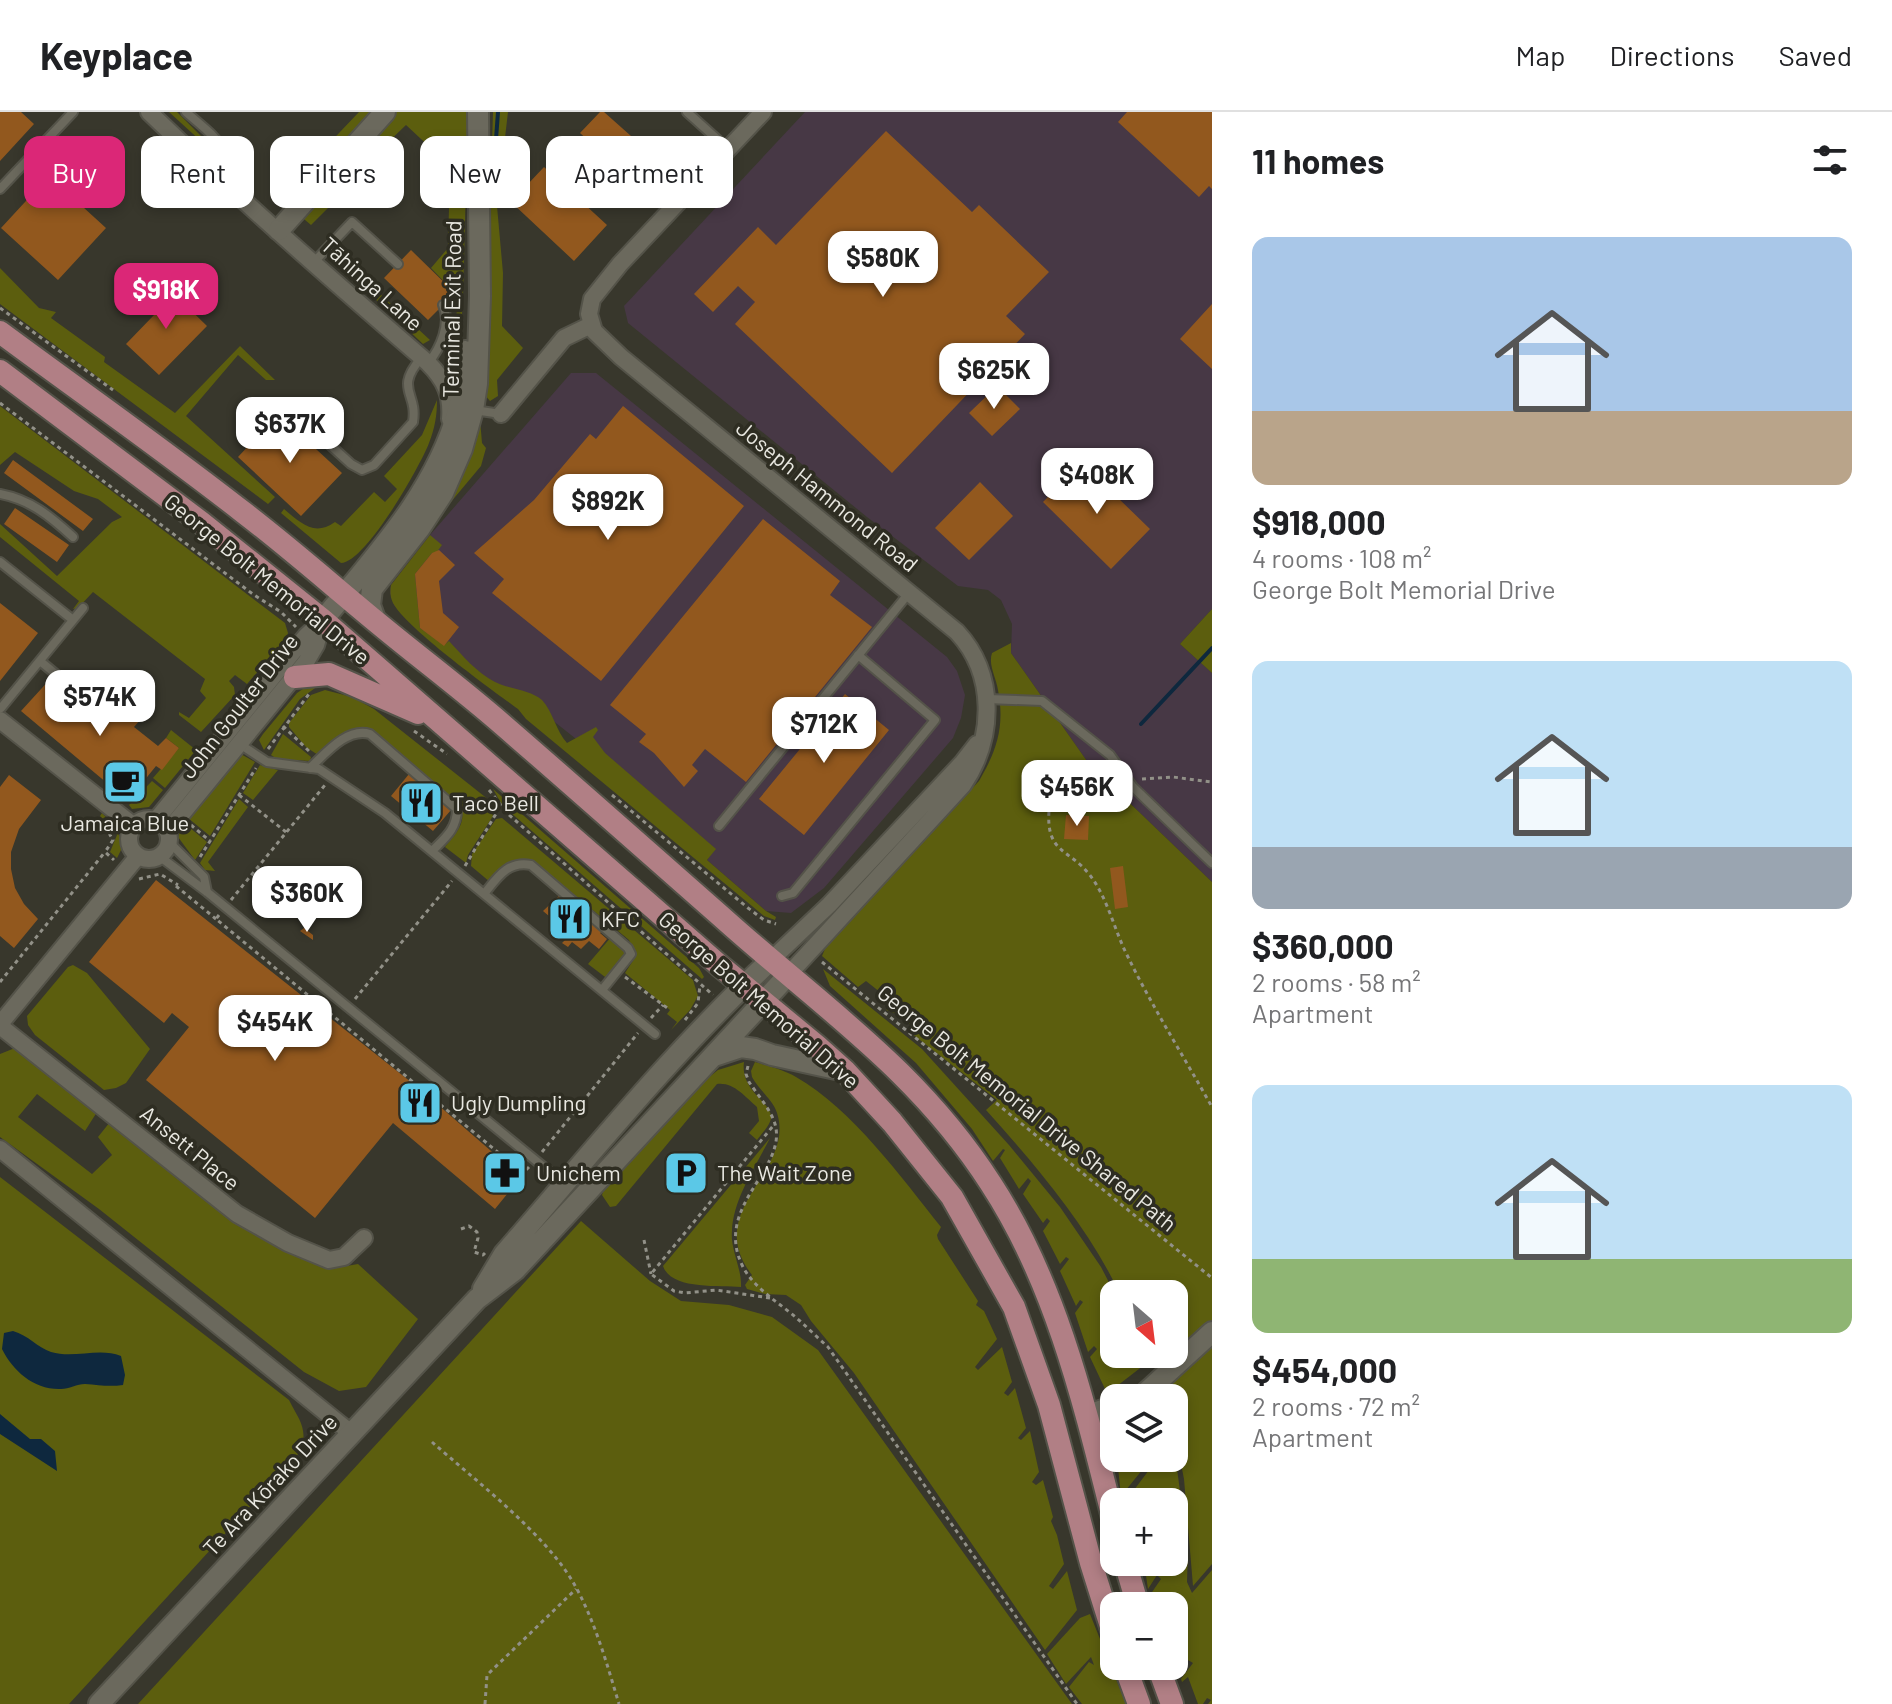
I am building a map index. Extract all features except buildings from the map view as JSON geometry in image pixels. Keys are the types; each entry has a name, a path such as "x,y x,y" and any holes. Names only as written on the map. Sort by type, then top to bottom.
{"main road":[{"name":"George Bolt Memorial Drive","path":"0,332 242,510 345,593 376,622 503,724 771,960 861,1035 921,1092 990,1182 1032,1258 1060,1331 1106,1488"},
{"name":"George Bolt Memorial Drive","path":"0,371 202,523 323,620 845,1071 892,1122 952,1197 1014,1307 1049,1405 1100,1592"},
{"path":"302,685 329,674 441,723"},
{"path":"1130,1680 1139,1704"},
{"path":"1163,1680 1172,1704"}],"street":[{"name":"Tāhinga Lane","path":"149,112 174,136"},
{"path":"279,230 385,112"},
{"name":"Terminal Exit Road","path":"478,112 478,136"},
{"path":"733,144 763,112"},
{"name":"Tāhinga Lane","path":"253,208 441,377 449,393 450,417 445,445"},
{"name":"Terminal Exit Road","path":"376,622 370,605 372,589 438,502 462,449 473,410 479,328 478,208"},
{"name":"Terminal Exit Road","path":"323,620 416,503 454,422 462,393 478,208"},
{"path":"501,414 564,338 591,325 590,307 596,293 674,208"},
{"name":"Joseph Hammond Road","path":"591,325 599,338 621,357 957,632 972,649 983,673 987,699 985,728 975,765 963,785 789,974"},
{"name":"John Goulter Drive","path":"164,831 306,636 323,620"},
{"name":"John Goulter Drive","path":"164,831 238,743 302,685 323,620"},
{"path":"1,714 134,826"},
{"name":"Joseph Hammond Road","path":"771,960 829,905 963,762 985,728"},
{"path":"145,819 164,831 159,856 149,859 138,856 129,842 134,826 145,819"},
{"path":"0,1025 138,856"},
{"name":"Te Ara Kōrako Drive","path":"477,1299 504,1254 667,1065 771,960"},
{"name":"Te Ara Kōrako Drive","path":"99,1704 477,1299 515,1270 789,974"},
{"name":"Ansett Place","path":"0,1025 237,1214 288,1243 329,1260 344,1257 364,1238"},
{"path":"706,1061 741,1047 845,1071"},
{"path":"0,1149 351,1433"},
{"path":"1153,1384 1212,1332"},
{"path":"1151,1384 1157,1380"},
{"path":"1086,1416 1100,1411"},
{"path":"1096,1450 1100,1445"}],"lane":[{"path":"0,189 73,112"},
{"path":"186,112 213,136"},
{"path":"687,112 714,136"},
{"path":"314,262 352,222 398,264"},
{"path":"285,404 351,464 362,470 374,465 413,422 407,381 411,369 437,353 446,322 443,305"},
{"path":"473,410 501,414"},
{"path":"0,494 21,498 32,504 73,537"},
{"path":"0,562 73,620"},
{"path":"719,826 909,592"},
{"path":"1,714 83,608"},
{"path":"782,896 793,893 935,720 858,655"},
{"path":"40,661 97,708"},
{"path":"987,699 1042,701 1110,755 1128,780 1212,863"},
{"path":"310,768 351,735 362,732 370,734 457,809 457,821 452,830 432,851"},
{"path":"238,743 262,759 281,766 319,769 385,813 655,1034"},
{"path":"164,831 204,877 207,892"},
{"path":"159,856 556,1177"},
{"path":"484,894 503,871 513,865 531,865 628,948 631,954 625,964 602,990"}],"path":[{"path":"0,403 284,615 306,636"},
{"path":"194,867 262,759 302,685"},
{"path":"216,919 331,777"},
{"path":"1212,782 1173,777 1094,779 1061,791 1049,806 1049,831 1060,851 1088,872 1106,903 1126,955 1212,1107"},
{"path":"484,783 496,802 702,985"},
{"path":"239,795 286,832"},
{"path":"348,1008 459,873 494,819 496,802"},
{"path":"184,818 210,841"},
{"path":"0,982 105,852"},
{"path":"176,886 523,1173 663,1005"},
{"path":"748,908 764,920 776,924"},
{"name":"George Bolt Memorial Drive Shared Path","path":"822,962 1212,1278"},
{"path":"750,1061 746,1074 775,1124 775,1147 738,1215 736,1249 744,1270 770,1298 800,1320 828,1347 1077,1704"},
{"path":"651,1274 775,1124"},
{"path":"644,1240 651,1274 674,1291 716,1290 770,1298"},
{"path":"432,1442 544,1543 576,1589 619,1704"},
{"path":"485,1704 487,1675 576,1589"}],"shaded area":[{"path":"169,112 177,112 201,136 195,136"},
{"path":"359,112 371,112 351,136 336,136"},
{"path":"393,112 468,112 467,136 420,138 406,125 395,136 373,136"},
{"path":"493,112 508,112 505,136 492,136"},
{"path":"805,112 1212,112 1212,609 1180,644 1212,673 1212,882 1089,764 1011,653 1012,624 1001,600 988,590 958,586 867,517 628,323 624,306 715,208 733,208 733,189"},
{"path":"328,208 311,225 298,214 302,209"},
{"path":"449,208 465,208 458,382 454,383 448,371 453,366 454,358 442,346 455,323 459,297 431,268 448,248"},
{"path":"490,208 497,208 503,273 502,326 523,348 497,380 498,396 490,401 484,394"},
{"path":"340,257 430,340 423,344 338,264"},
{"path":"0,268 39,308 56,312 51,318 105,357 104,362 175,413 240,346 275,380 266,380 238,355 186,416 275,497 268,504 0,304"},
{"path":"571,373 596,373 947,657 957,671 965,695 953,738 824,888 791,913 766,911 707,860 715,849 537,708 462,665 394,605 391,585 430,535"},
{"path":"437,400 433,432 415,472 391,512 364,548 351,559 341,563 281,513 284,509 314,528 335,522 341,526 374,492 385,502 397,489 384,476 422,435"},
{"path":"0,406 285,623 286,639 247,684 235,675 229,681 235,695 201,732 179,712 189,718 206,698 200,691 205,679 93,592 78,608 73,609 79,601 0,537 0,524 57,576 112,522 122,517 98,499 74,491 15,452 0,465"},
{"path":"480,419 482,443 486,448 481,466 430,527"},
{"path":"430,535 442,545 415,574 420,628 444,645 449,641 488,678 542,700 567,743 596,727 598,730 593,737 605,753 716,849 707,860 776,917 775,920 764,916 526,719 518,709 432,643 401,614 392,601 391,585"},
{"path":"1212,609 1212,673 1180,644"},
{"path":"1011,643 1011,653 1089,764 1212,882 1212,1321 1188,1341 1188,1280 1113,1280 1077,1220 986,1110 997,1100 911,1033 915,1028 897,1014 886,1010 895,1004 866,981 858,987 822,956 828,942 979,781 991,759 1000,726 1000,703 992,653"},
{"path":"313,682 322,683 300,699 264,750 259,740 263,734 297,693"},
{"path":"325,690 352,697 374,709 489,800 493,816 466,863 445,847 462,821 459,803 368,729 349,730 318,755 306,747 289,727 311,695"},
{"path":"171,730 196,750 165,788 153,778 179,748 166,738"},
{"path":"283,734 311,757 310,761 277,759 271,755"},
{"path":"239,753 255,762 210,836 188,818"},
{"path":"260,765 278,770 253,800 243,793"},
{"path":"152,781 163,790 149,807 132,809 129,805"},
{"path":"493,789 699,968 704,977 702,979 502,805"},
{"path":"239,799 248,807 208,862 215,871 205,870 200,863"},
{"path":"102,813 124,844 117,858 110,852 117,835 100,816"},
{"path":"502,818 693,980 698,996 690,1010 671,1030 677,1022 667,1014 670,1010 625,973 636,956 629,940 533,861 508,864 490,882 471,866 472,854 496,819"},
{"path":"183,822 207,842 195,860 178,837"},
{"path":"612,936 625,949 627,957 609,980 588,964"},
{"path":"73,965 87,973 150,1049 126,1083 116,1088 104,1090 35,1035 28,1025 27,1016"},
{"path":"823,969 922,1049 1060,1207 1108,1280 1100,1280 1100,1368 1140,1368 1119,1384 1103,1384 1090,1357 1097,1349 1094,1346 1088,1352 1075,1313 1083,1302 1080,1300 1076,1306 1060,1271 1069,1259 1066,1257 1060,1264 1043,1231 1050,1221 1047,1218 1043,1223 1023,1194 1031,1181 1028,1178 1019,1189 1000,1158 1005,1150 993,1161 972,1129 916,1063 830,986"},
{"path":"15,1048 97,1112 85,1131 37,1094 18,1117 92,1174 112,1155 98,1137 110,1122 244,1227 297,1257 330,1269 358,1264 418,1319 366,1387 339,1391 304,1372 99,1209 0,1137 0,1054"},
{"path":"744,1062 747,1081 767,1107 771,1118 757,1140 749,1133 759,1121 757,1107 734,1088 717,1084 616,1206 610,1207 603,1192 703,1082 718,1070"},
{"path":"755,1062 791,1075 817,1091 837,1107 893,1166 941,1227 938,1239 978,1301 976,1305 984,1311 997,1339 975,1367 978,1370 1002,1347 1012,1382 1004,1393 1008,1396 1015,1388 1026,1428 1018,1438 1021,1440 1030,1431 1039,1472 1032,1482 1036,1485 1043,1480 1064,1564 1049,1586 1053,1589 1067,1571 1077,1610 1045,1650 854,1373 801,1305 786,1295 765,1294 747,1289 745,1285 752,1275 739,1252 737,1230 743,1210 774,1154 779,1134 775,1108 752,1077"},
{"path":"770,1138 746,1183 733,1219 732,1238 741,1287 696,1285 675,1279 663,1266"},
{"path":"0,1177 289,1400 303,1431 300,1452 69,1704 0,1704"},
{"path":"581,1221 650,1281 681,1301 729,1305 772,1317 818,1350 1072,1704 138,1704"},
{"path":"1212,1347 1212,1564 1193,1586 1188,1488 1185,1488 1183,1472 1188,1472 1188,1384 1171,1384"},
{"path":"1118,1472 1141,1472 1128,1488 1120,1488"},
{"path":"1148,1472 1177,1472 1180,1488 1136,1488"},
{"path":"1212,1570 1212,1704 1208,1704 1211,1700 1207,1698 1203,1704 1198,1704 1188,1677 1188,1670 1193,1663 1188,1660 1188,1592 1152,1592 1161,1579 1158,1576 1187,1576 1192,1593"},
{"path":"1146,1576 1156,1576 1148,1589"},
{"path":"1090,1614 1100,1639 1100,1680 1116,1680 1126,1704 1082,1704 1069,1687 1089,1662 1094,1665 1091,1657 1066,1684 1047,1654 1080,1618"}],"water":[{"path":"13,1331 51,1352 121,1356 125,1375 123,1385 85,1384 61,1389 33,1383 18,1372 2,1349 4,1333"},
{"path":"0,1414 30,1439 41,1439 55,1451 57,1471 0,1434"}],"waterway":[{"path":"496,136 498,112"},
{"path":"1141,724 1212,648"}],"place":[{"name":"Jamaica Blue","path":"125,782"},
{"name":"Taco Bell","path":"421,803"},
{"name":"KFC","path":"570,919"},
{"name":"Ugly Dumpling","path":"420,1103"},
{"name":"Unichem","path":"505,1173"},
{"name":"The Wait Zone","path":"686,1173"}]}
